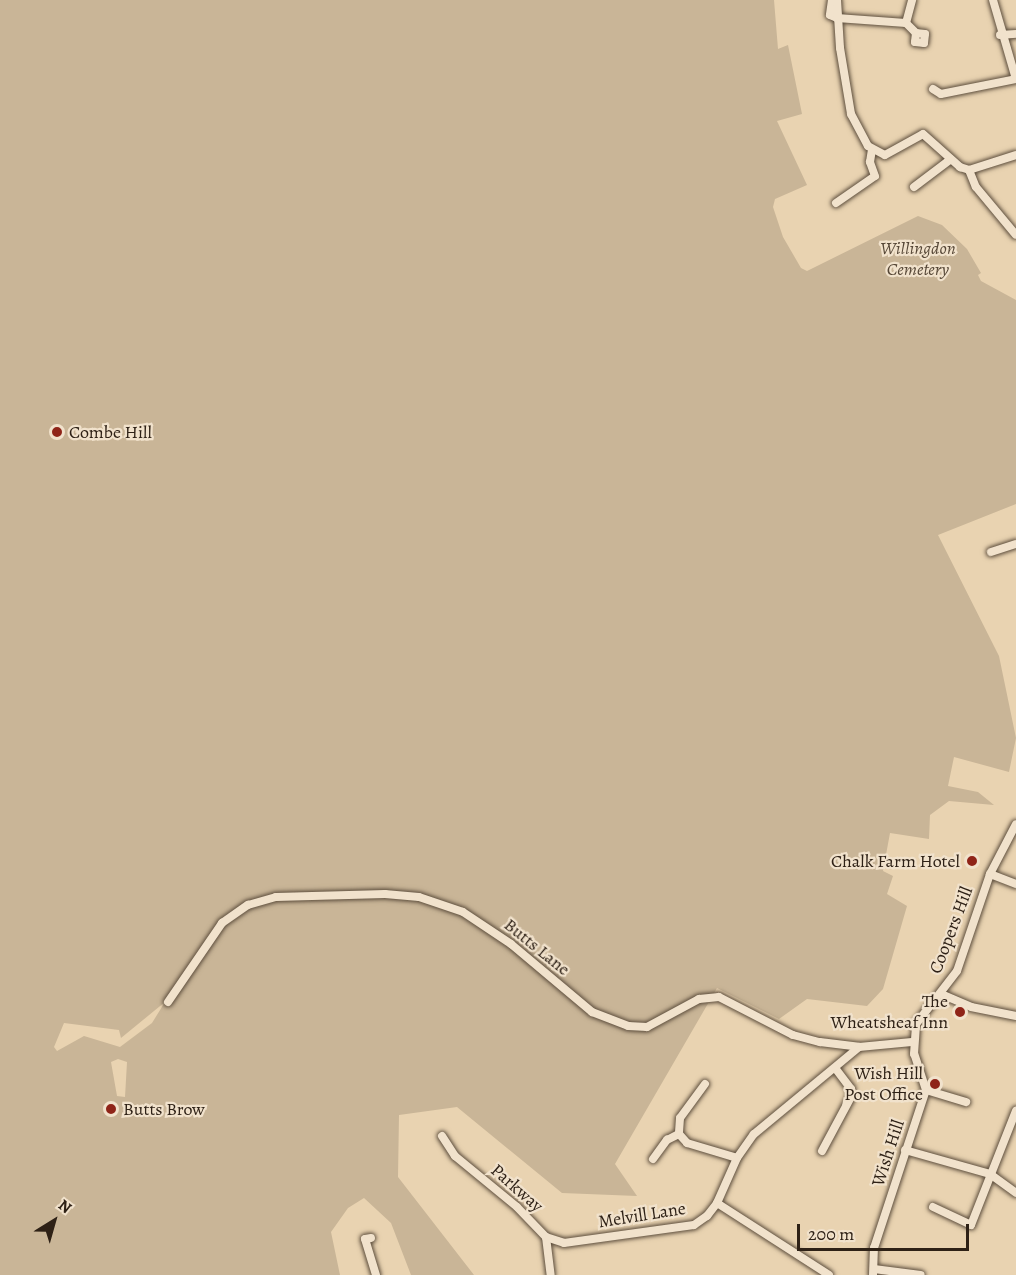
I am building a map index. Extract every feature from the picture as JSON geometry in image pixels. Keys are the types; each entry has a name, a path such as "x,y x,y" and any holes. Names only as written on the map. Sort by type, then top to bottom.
{"street":[{"path":"832,0 830,15 837,18 906,23 916,33"},
{"path":"837,0 837,18 851,114 858,134 872,149 885,155 923,134 951,159 969,170 976,187 1016,235"},
{"path":"906,23 912,0"},
{"path":"937,95 1016,79 1000,35 993,0"},
{"path":"1000,35 1016,34"},
{"path":"836,202 875,176 870,162 872,149"},
{"path":"969,170 1016,155"},
{"path":"914,187 951,159"},
{"path":"992,552 1016,544"},
{"name":"Coopers Hill","path":"912,1042 916,1024 957,971 990,874 1016,824"},
{"path":"990,874 1016,884"},
{"name":"Butts Lane","path":"168,1002 222,923 248,904 276,897 385,894 419,897 463,912 511,944 592,1012 611,1021 647,1027 699,999 719,997 793,1035 859,1047 912,1042"},
{"path":"941,994 971,1007 1016,1016"},
{"path":"912,1042 926,1090 966,1102"},
{"name":"Melvill Lane","path":"564,1243 694,1225 717,1203 737,1158 754,1134 779,1111 836,1069 859,1047"},
{"path":"822,1151 851,1097 851,1089 836,1069"},
{"path":"679,1134 680,1118 705,1084"},
{"name":"Wish Hill","path":"873,1272 874,1248 926,1090"},
{"path":"933,1207 971,1225 1016,1111"},
{"path":"679,1134 697,1147 719,1150 737,1158"},
{"path":"653,1159 667,1140 679,1134"},
{"name":"Parkway","path":"442,1136 455,1156 517,1207 546,1237 551,1275"},
{"path":"905,1150 990,1174 1016,1193"},
{"path":"717,1203 829,1275"},
{"path":"546,1237 564,1243 550,1259"},
{"path":"371,1238 365,1239 376,1275"},
{"path":"873,1272 921,1275"}],"green space":[{"name":"Willingdon Cemetery","path":"0,0 774,0 778,49 788,45 802,114 777,121 807,185 775,199 773,207 783,237 801,268 807,271 918,216 942,225 967,249 981,273 978,275 981,281 1016,300 1016,504 938,535 999,656 1016,738 1009,772 954,757 948,786 978,792 994,805 949,801 930,815 929,839 890,833 883,871 893,876 887,894 907,906 883,989 867,1006 807,999 779,1019 717,988 615,1164 637,1196 562,1193 457,1107 399,1115 398,1177 474,1275 411,1275 391,1223 364,1198 348,1208 331,1232 340,1275 0,1275","holes":["165,1002 152,1023 120,1047 84,1036 57,1051 54,1047 64,1023 119,1030 121,1038","118,1059 127,1062 125,1097 117,1096 111,1062"]}],"place":[{"name":"Combe Hill","path":"57,432"},
{"name":"Chalk Farm Hotel","path":"972,861"},
{"name":"The Wheatsheaf Inn","path":"960,1012"},
{"name":"Wish Hill Post Office","path":"935,1084"},
{"name":"Butts Brow","path":"111,1109"}]}
